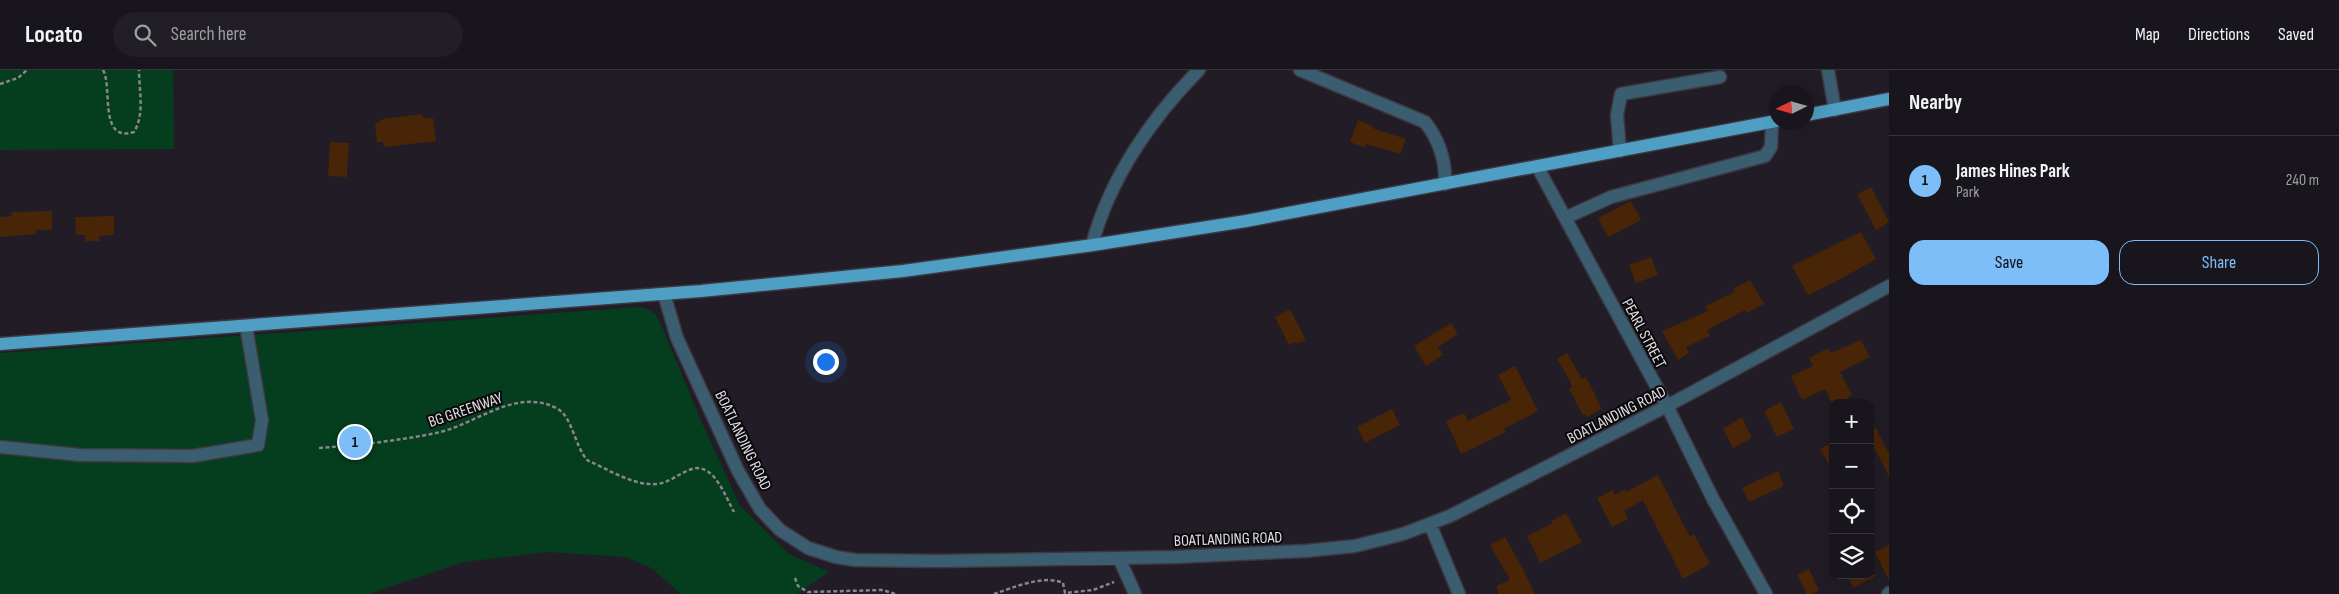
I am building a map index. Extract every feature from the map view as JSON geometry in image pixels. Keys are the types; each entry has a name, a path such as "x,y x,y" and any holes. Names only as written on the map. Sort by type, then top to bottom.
{"main road":[{"path":"1814,114 1889,100"},
{"path":"0,344 664,294 893,272 1092,245 1238,222 1769,122"}],"street":[{"path":"1092,245 1105,204 1134,152 1164,109 1199,70"},
{"path":"1300,70 1425,122 1432,133 1445,166 1445,184"},
{"path":"1828,70 1835,110"},
{"path":"1620,150 1617,115 1621,94 1720,77"},
{"path":"1565,218 1611,197 1765,156 1771,147 1773,130"},
{"name":"PEARL STREET","path":"1538,166 1666,406 1713,500 1766,594"},
{"name":"BOATLANDING ROAD","path":"664,294 677,338 745,486 760,509 773,524 801,545 826,555 856,560 1119,558 1330,549 1379,541 1430,524 1666,406 1889,286"},
{"path":"0,447 80,455 193,456 258,445 262,420 246,326"},
{"path":"1430,524 1459,594"},
{"path":"1119,558 1135,594"}],"path":[{"path":"0,84 18,78 28,70"},
{"path":"103,70 107,77 107,100 110,122 118,132 125,134 134,132 139,124 141,106 139,70"},
{"name":"BG GREENWAY","path":"319,448 437,433 460,426 502,406 539,402 558,409 566,415 581,454 587,460 637,481 655,484 669,481 693,468 705,471 715,476 734,512"},
{"path":"795,578 798,586 808,592 883,590 895,594"},
{"path":"994,594 1014,587 1057,580 1063,583 1065,593 1092,590 1114,582"}],"green space":[{"path":"0,70 173,70 174,149 0,150"},
{"path":"638,307 648,309 656,315 740,506 789,554 829,572 797,594 681,594 651,568 626,557 547,552 464,562 368,594 0,594 0,353"}],"building":[{"path":"422,114 423,118 433,118 436,141 384,147 383,142 377,142 375,124 383,119"},
{"path":"1358,120 1373,126 1372,128 1406,139 1400,154 1366,144 1365,148 1350,142"},
{"path":"330,142 349,143 347,177 328,176"},
{"path":"1871,187 1889,222 1876,230 1857,194"},
{"path":"1631,201 1641,220 1608,237 1598,218"},
{"path":"52,211 52,230 36,230 36,234 0,237 0,217 12,216 11,212"},
{"path":"114,216 114,235 99,236 100,241 85,241 85,235 76,235 75,217"},
{"path":"1861,232 1876,259 1808,295 1792,266"},
{"path":"1651,257 1658,275 1636,283 1629,265"},
{"path":"1750,280 1764,304 1747,313 1745,310 1707,330 1710,336 1686,347 1689,353 1678,360 1662,331 1708,311 1705,306 1735,292 1733,289"},
{"path":"1290,309 1306,340 1289,345 1275,317"},
{"path":"1451,323 1458,334 1438,347 1443,355 1426,366 1414,346"},
{"path":"1861,340 1870,357 1840,372 1852,395 1847,399 1830,399 1825,389 1802,400 1791,376 1813,366 1809,358 1828,348 1831,353"},
{"path":"1567,353 1582,379 1586,377 1600,405 1601,409 1587,417 1585,414 1583,415 1569,389 1572,387 1570,381 1557,359"},
{"path":"1515,366 1538,411 1504,429 1506,432 1461,454 1446,421 1464,413 1468,421 1511,400 1498,375"},
{"path":"1781,402 1794,429 1777,437 1764,411"},
{"path":"1392,409 1400,425 1365,443 1357,427"},
{"path":"1742,417 1752,438 1733,448 1723,429"},
{"path":"1876,428 1889,454 1889,476 1874,448 1874,429"},
{"path":"1829,444 1829,465 1820,449"},
{"path":"1778,471 1784,486 1749,502 1742,488"},
{"path":"1658,475 1690,537 1694,534 1710,564 1683,579 1643,500 1624,511 1628,519 1612,527 1597,498 1613,490 1615,495 1625,489 1626,492"},
{"path":"1566,513 1582,542 1540,563 1527,536 1553,523 1551,521"},
{"path":"1505,537 1535,594 1499,594 1496,586 1510,580 1490,545"},
{"path":"1889,545 1889,581 1875,552"},
{"path":"1809,569 1819,590 1812,594 1807,594 1797,575"},
{"path":"1848,579 1870,579 1854,588"}],"place":[{"name":"James Hines Park","path":"355,442"}]}
